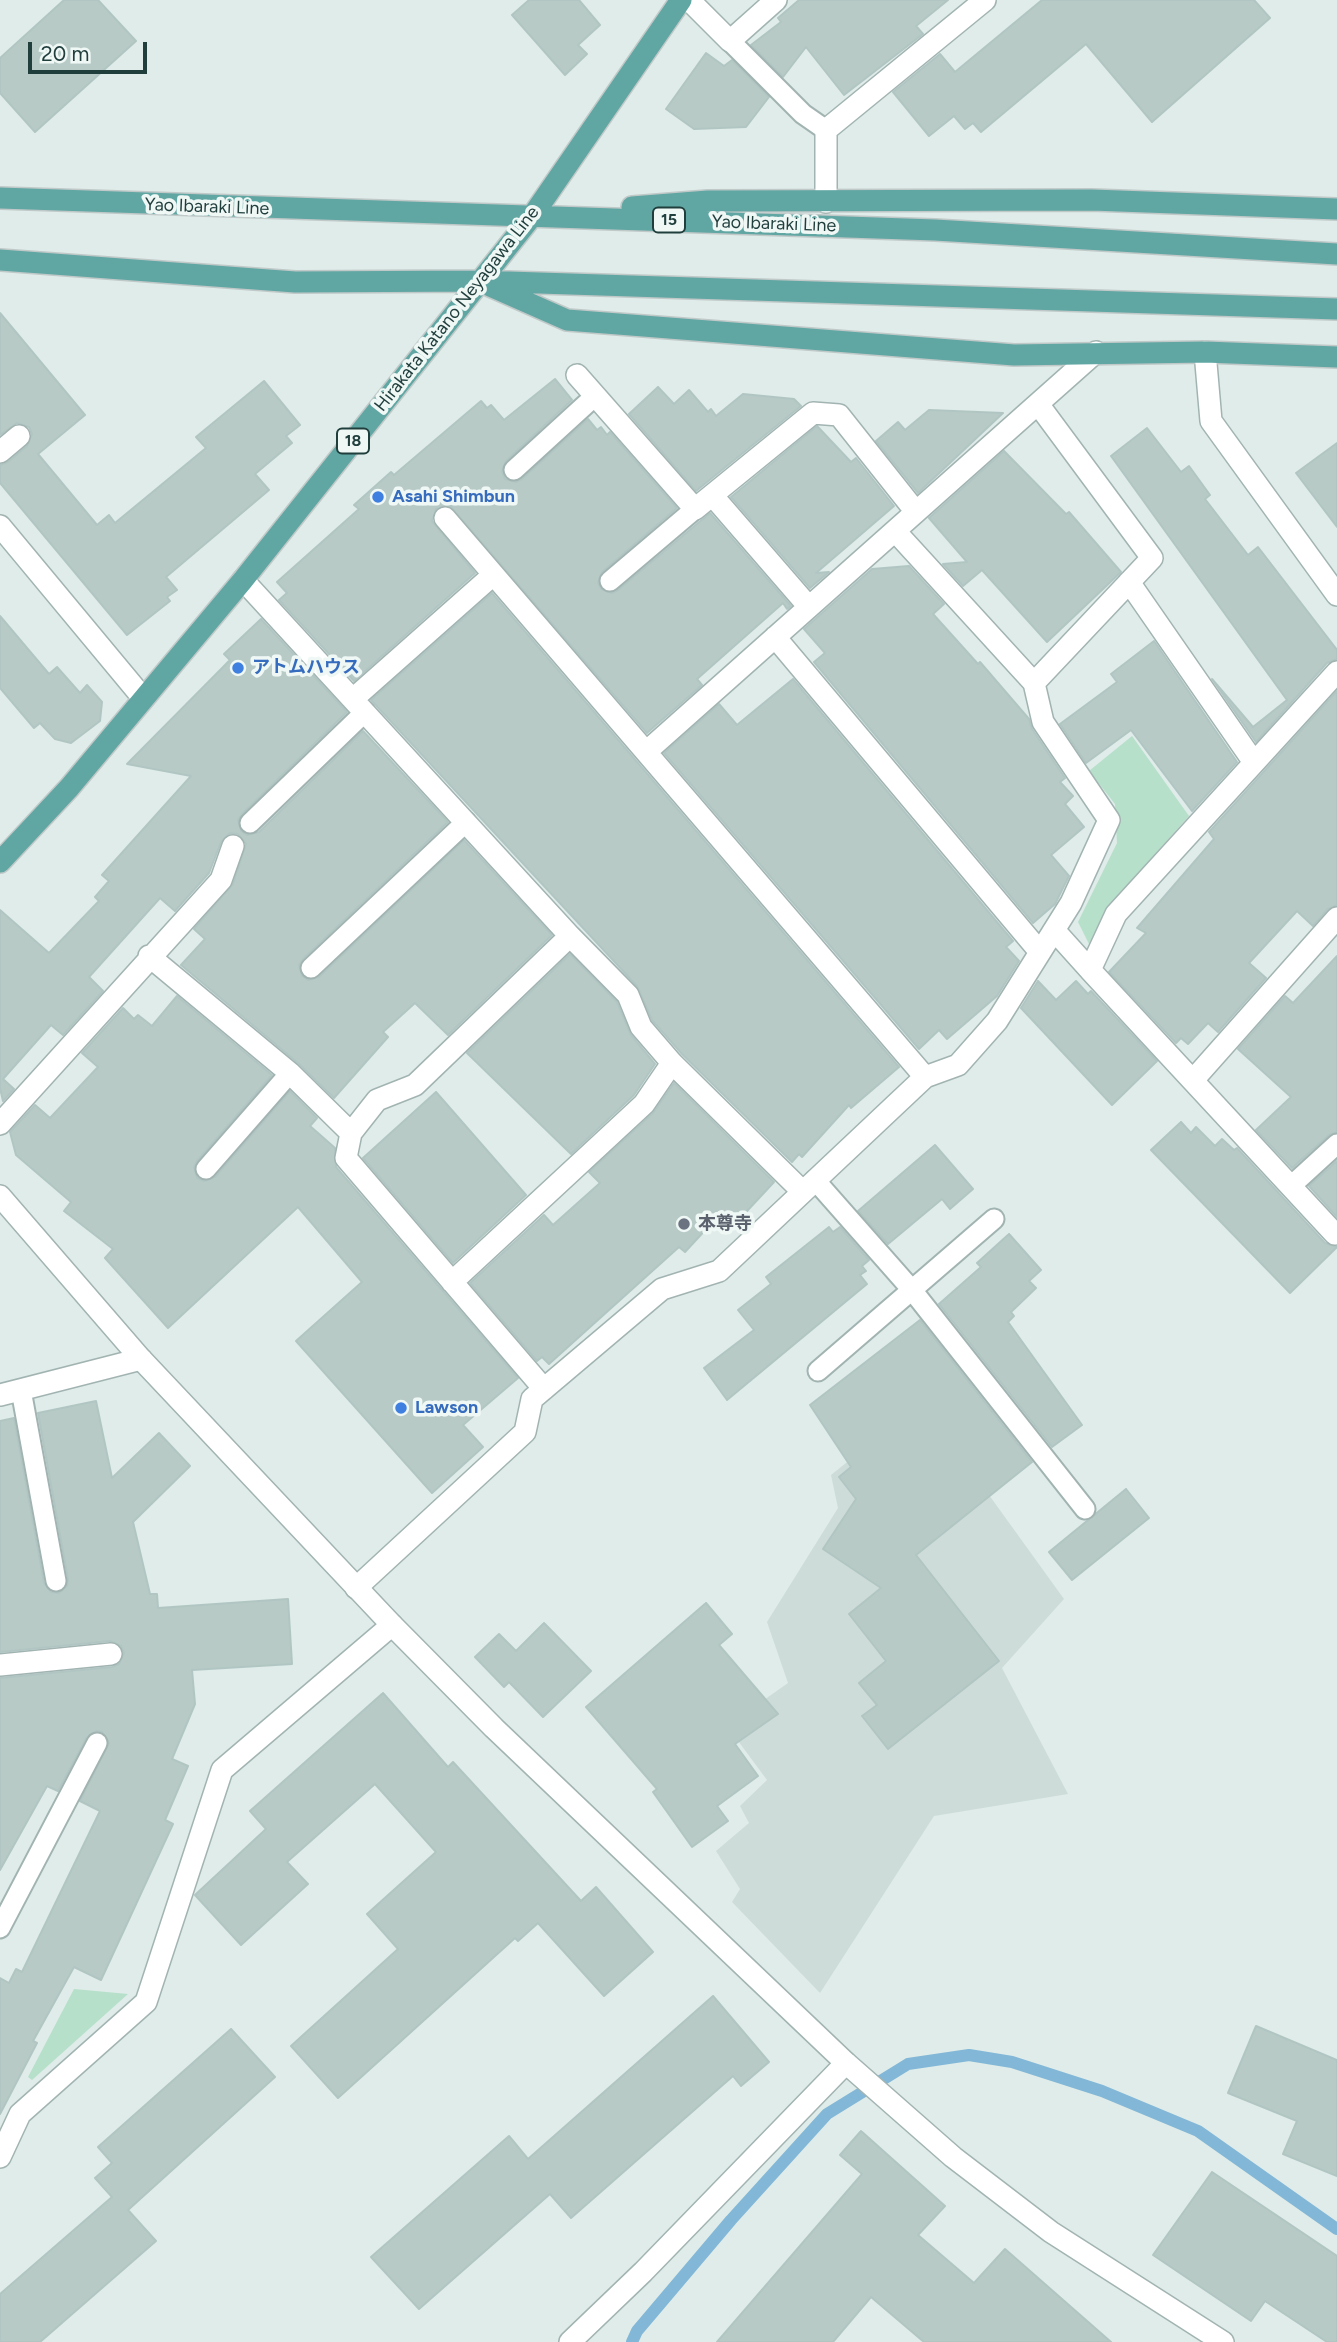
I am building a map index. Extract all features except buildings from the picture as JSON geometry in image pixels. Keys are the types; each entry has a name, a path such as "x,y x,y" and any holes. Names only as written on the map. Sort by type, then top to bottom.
{"main road":[{"name":"Hirakata Katano Neyagawa Line","path":"0,862 69,788 243,580 533,215 676,2"},
{"name":"Yao Ibaraki Line","path":"0,198 326,212 533,215 936,230 1337,254"},
{"name":"15","path":"533,215 708,201 1092,200 1337,209"},
{"path":"0,260 295,282 478,281 1337,309"},
{"path":"478,281 567,320 1014,355 1205,352 1337,357"}],"street":[{"path":"676,2 730,41 776,0"},
{"path":"826,202 826,130 985,0"},
{"path":"646,752 1096,352"},
{"path":"1205,352 1211,421 1337,595"},
{"path":"577,375 695,509 813,413 839,415 916,512"},
{"path":"1034,683 1152,558 1038,404"},
{"path":"0,452 19,436"},
{"path":"712,495 809,607"},
{"path":"444,518 925,1077"},
{"path":"0,526 143,698"},
{"path":"356,1588 525,1432 533,1399 662,1289 719,1271 925,1077 958,1065 997,1021 1071,903 1109,820 1043,722 1034,683 895,531"},
{"path":"359,705 493,575"},
{"path":"243,580 570,936 628,995 641,1027 672,1063 808,1185"},
{"path":"1129,582 1254,761"},
{"path":"775,637 1040,952"},
{"path":"1090,970 1116,914 1337,672"},
{"path":"0,1124 149,956 221,880 233,846"},
{"path":"1194,1079 1337,918"},
{"path":"1054,930 1335,1234"},
{"path":"544,1390 346,1157 351,1133 377,1100 415,1085 570,936"},
{"path":"149,956 290,1073 351,1133"},
{"path":"452,1282 644,1104 672,1063"},
{"path":"0,1196 141,1359 392,1625 504,1738 846,2063 953,2157 1051,2232 1218,2340"},
{"path":"10,1392 141,1359"},
{"path":"0,2157 8,2119 20,2114 146,2002 222,1770 392,1625"},
{"path":"0,1665 111,1654"},
{"path":"569,2342 653,2262 846,2063"}],"lane":[{"path":"730,41 803,114 826,130"},
{"path":"514,470 595,396"},
{"path":"610,581 695,509"},
{"path":"250,823 359,705"},
{"path":"312,968 466,822"},
{"path":"206,1169 290,1073"},
{"path":"1291,1186 1337,1144"},
{"path":"808,1185 912,1290 1085,1509"},
{"path":"818,1371 994,1219"},
{"path":"10,1392 56,1581"},
{"path":"0,1928 97,1743"}],"shaded area":[{"path":"922,1402 1064,1599 1002,1668 1068,1794 934,1816 820,1993 732,1902 740,1889 716,1851 749,1823 740,1806 767,1780 727,1726 788,1683 767,1622 838,1508 831,1475"}],"green space":[{"path":"1132,736 1189,816 1122,891 1089,944 1078,922 1117,843 1115,804 1089,771"},
{"path":"74,1989 128,1994 32,2080 28,2077"}],"waterway":[{"path":"632,2342 637,2331 731,2220 827,2114 908,2064 969,2055 1012,2062 1102,2091 1198,2131 1337,2229"}],"place":[{"name":"Asahi Shimbun","path":"378,497"},
{"name":"アトムハウス","path":"238,668"},
{"name":"本尊寺","path":"684,1224"},
{"name":"Lawson","path":"401,1408"}]}
